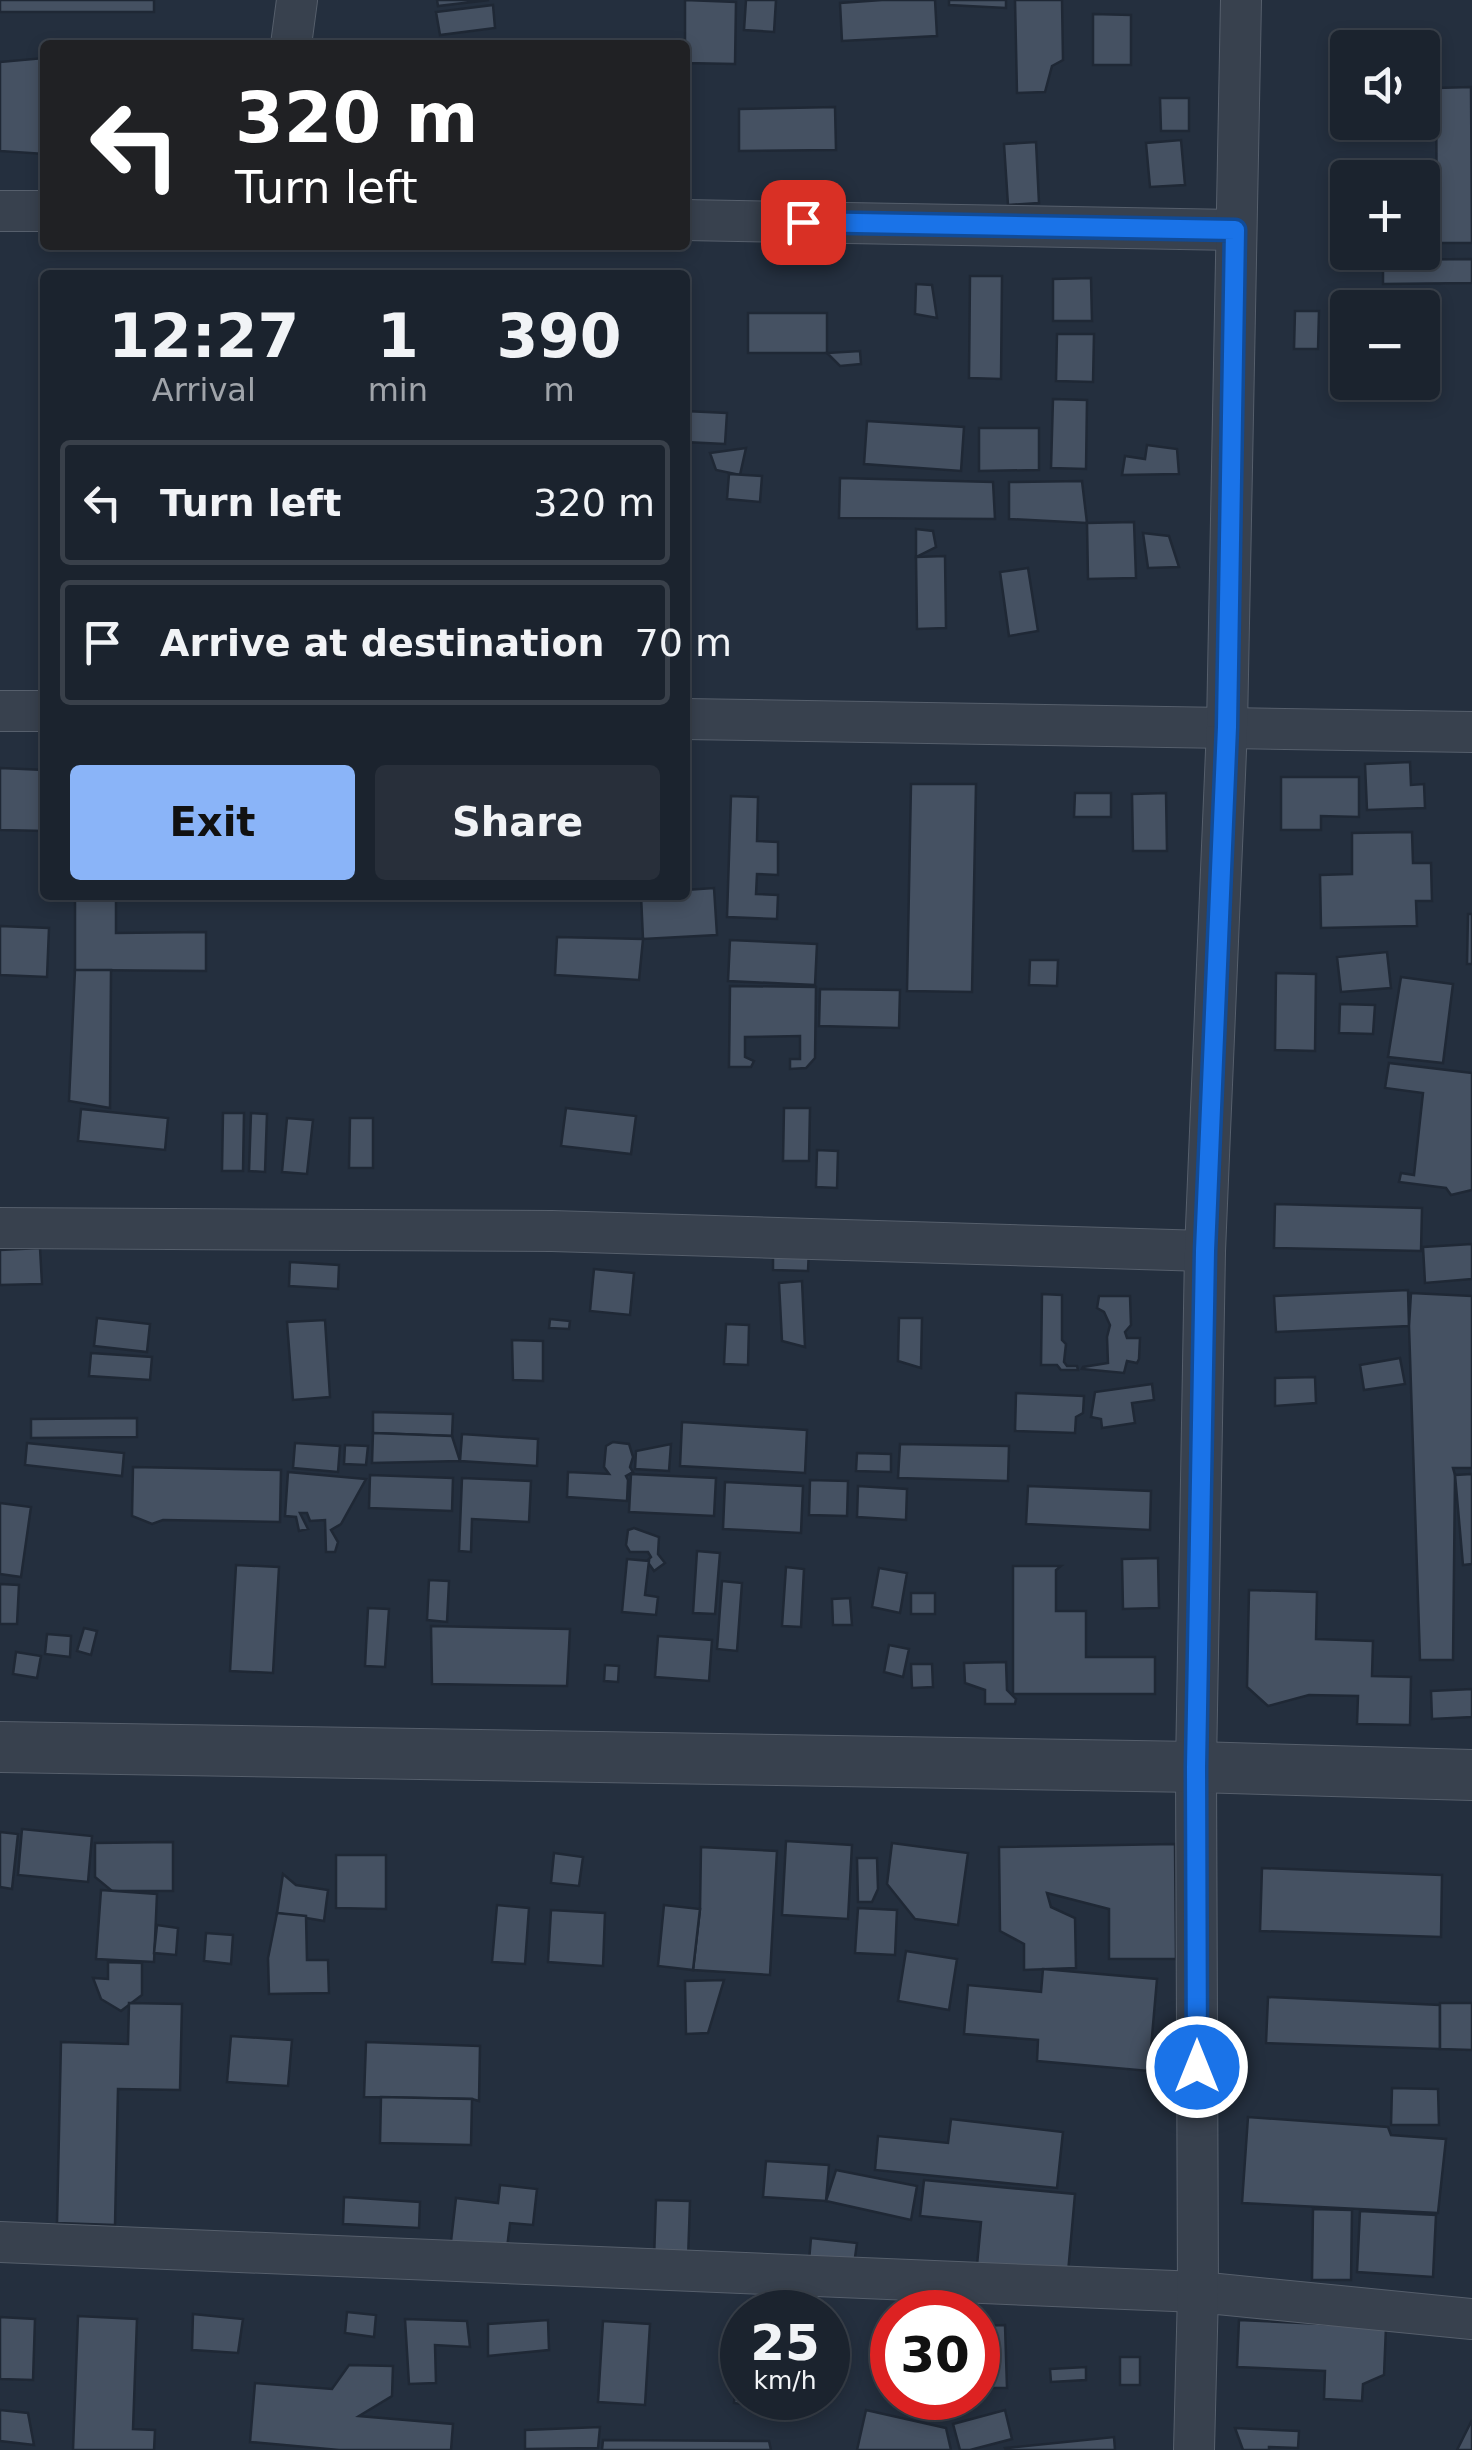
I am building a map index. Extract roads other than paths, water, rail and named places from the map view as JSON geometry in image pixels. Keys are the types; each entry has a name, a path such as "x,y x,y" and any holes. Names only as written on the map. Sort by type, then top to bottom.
{"street":[{"path":"292,40 296,0"},
{"path":"1194,2450 1198,2292 1196,1767 1205,1251 1227,727 1240,0"},
{"path":"0,211 40,211"},
{"path":"690,220 1235,230"},
{"path":"0,711 40,711"},
{"path":"690,720 1472,732"},
{"path":"0,1228 552,1231 1205,1251"},
{"path":"0,1747 1472,1775"},
{"path":"0,2242 1198,2292 1472,2319"}]}
